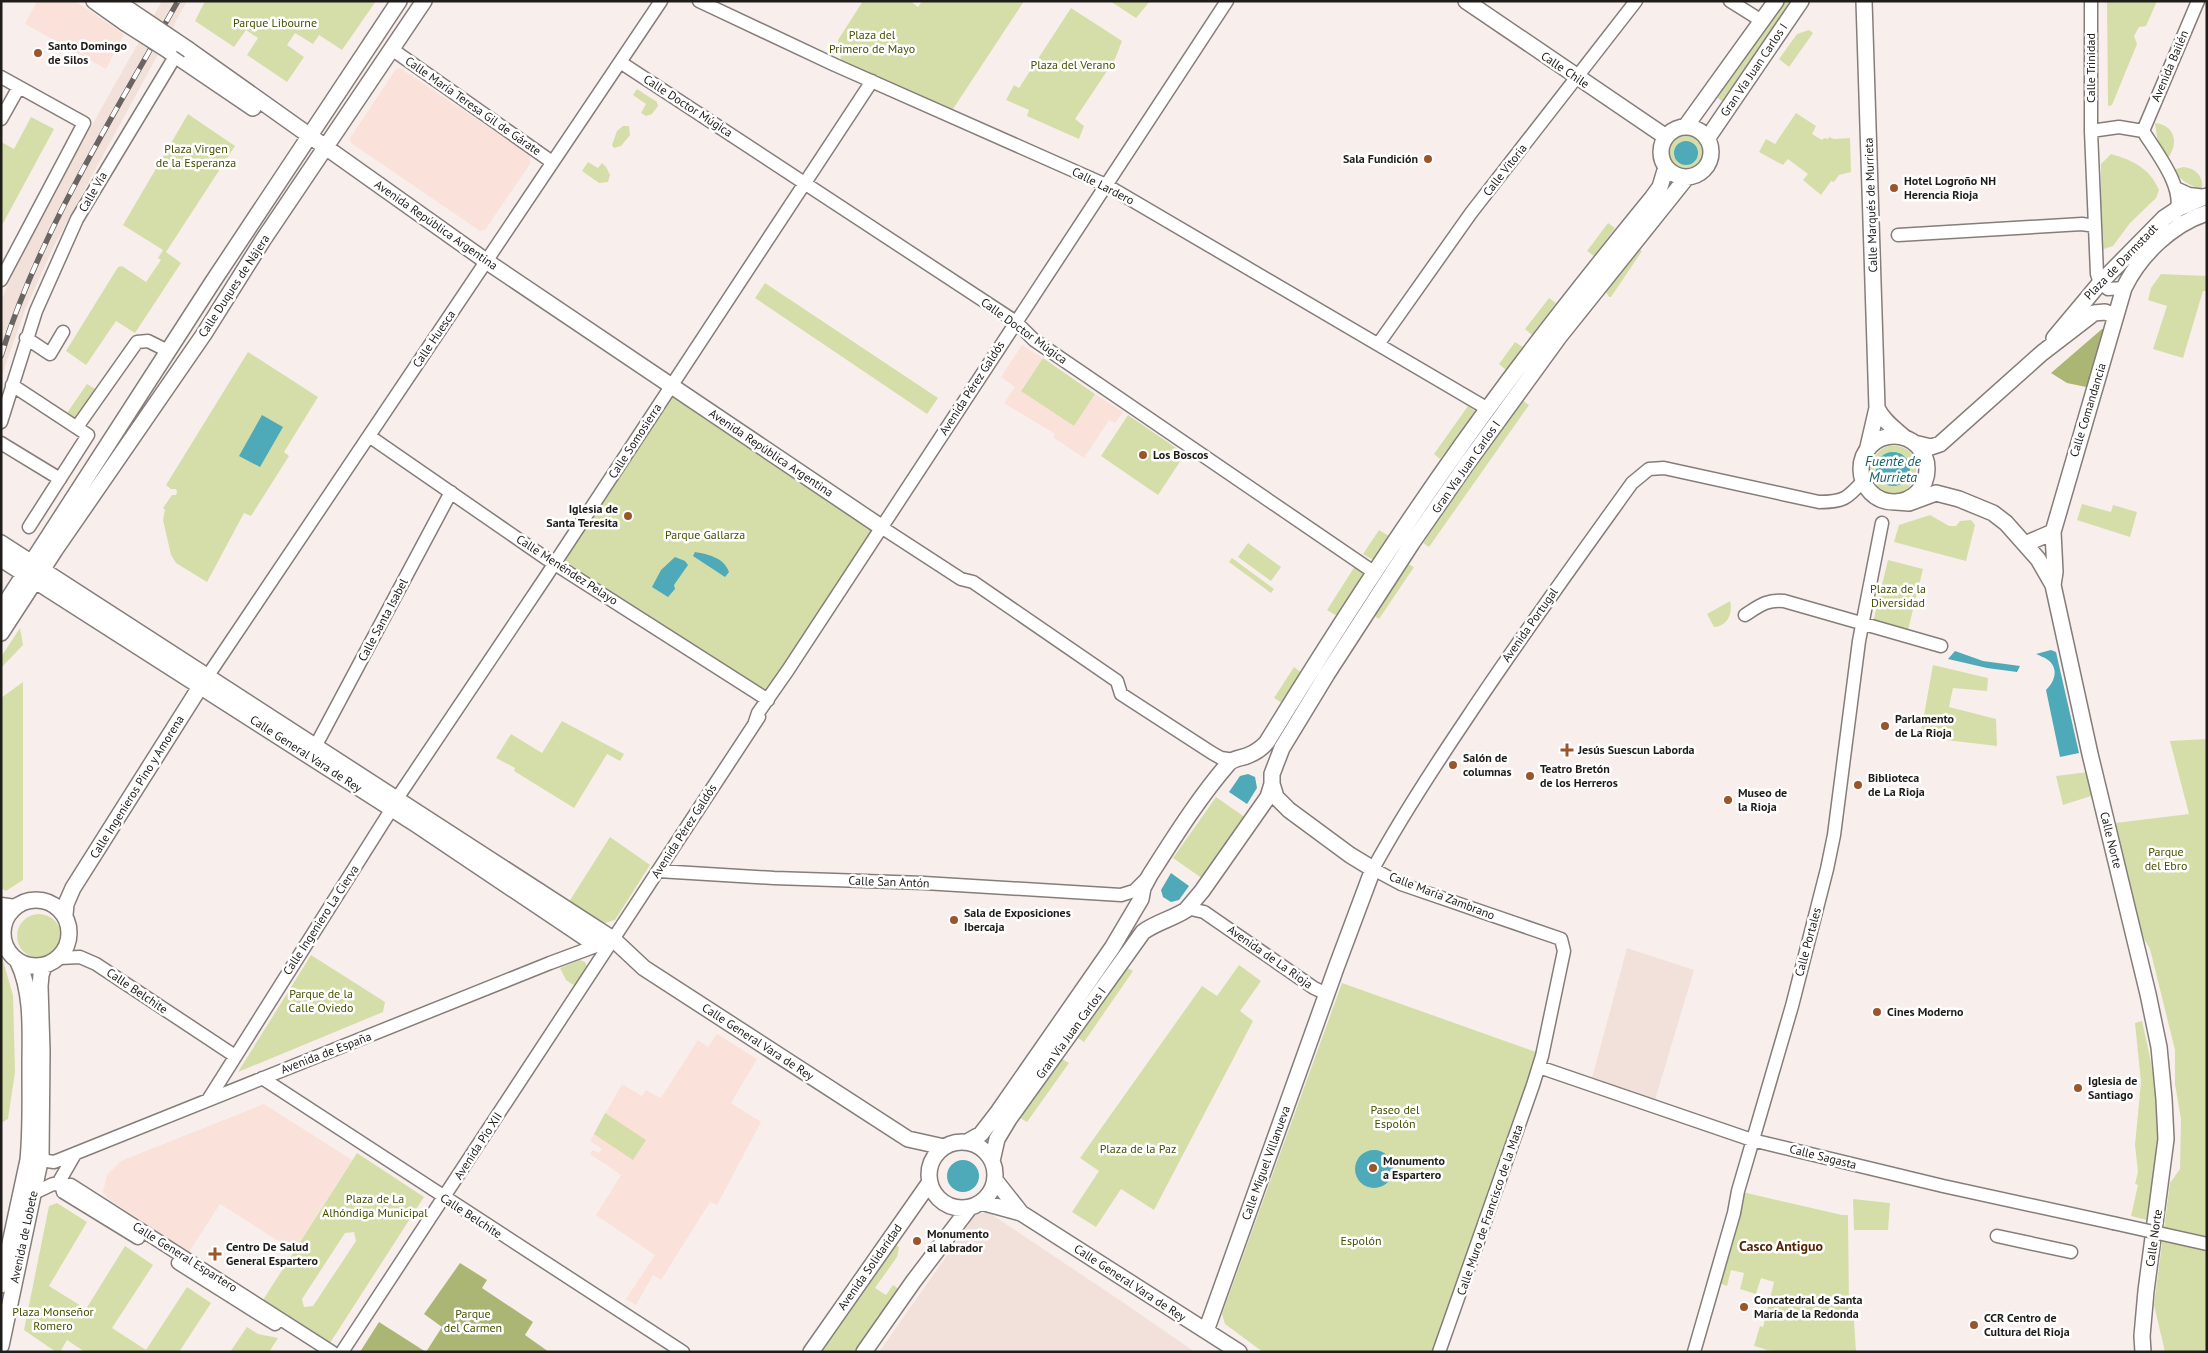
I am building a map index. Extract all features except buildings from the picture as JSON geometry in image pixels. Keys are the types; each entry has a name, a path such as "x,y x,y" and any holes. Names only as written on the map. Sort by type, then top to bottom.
{"main road":[{"name":"Avenida República Argentina","path":"94,1 128,17 178,52 327,147 486,261 881,527"},
{"name":"Avenida República Argentina","path":"116,1 128,17"},
{"name":"Calle Duques de Nájera","path":"37,573 168,351 398,1"},
{"name":"Calle Duques de Nájera","path":"37,573 204,334 263,240 393,50 424,1"},
{"name":"Calle Chile","path":"1466,1 1666,136"},
{"name":"Gran Vía Juan Carlos I","path":"1686,126 1776,1"},
{"name":"Gran Vía Juan Carlos I","path":"1707,139 1801,1"},
{"name":"Calle Marqués de Murrieta","path":"1864,1 1877,408 1868,447"},
{"path":"1686,126 1698,130 1707,139 1711,152 1708,164 1698,173 1686,177 1675,174 1666,167 1661,155 1662,142 1675,129 1686,126"},
{"name":"Gran Vía Juan Carlos I","path":"967,1142 981,1134 998,1112 1112,948 1133,913 1130,896 1150,875 1213,783 1230,762 1261,749 1267,742 1375,572 1488,408 1578,289 1652,198 1660,187 1666,167"},
{"name":"Gran Vía Juan Carlos I","path":"992,1161 997,1140 1009,1119 1143,932 1155,923 1177,916 1186,910 1202,891 1263,804 1282,748 1327,674 1466,465 1559,337 1686,177"},
{"path":"2178,208 2206,196"},
{"name":"Plaza de Darmstadt","path":"2042,354 2067,320 2100,283 2164,218 2178,208"},
{"name":"Plaza de Darmstadt","path":"2124,288 2132,274 2166,236 2200,215"},
{"name":"Calle Comandancia","path":"2053,585 2055,572 2053,532 2124,288"},
{"path":"1877,408 1888,424 1910,440 1920,449 1926,463 1925,480 1914,495 1896,502 1878,498 1869,491 1863,481 1861,467 1864,453 1874,441 1886,436 1910,440 1931,447 1940,444 2042,354 2094,313 2105,312 2116,316"},
{"name":"Calle Norte","path":"1896,502 1909,503 1936,493 1959,499 1993,513 2006,522 2038,559 2053,585 2090,754 2148,994 2159,1048 2166,1139 2146,1291 2142,1352"},
{"path":"2025,544 2053,532"},
{"name":"Calle General Vara de Rey","path":"1,543 37,573 394,805 613,940 644,968 908,1139 944,1147"},
{"name":"Calle General Vara de Rey","path":"1,559 37,573 187,664 203,682 315,747 394,805"},
{"path":"1,610 37,573"},
{"path":"1,633 37,573"},
{"name":"Calle Ingenieros Pino y Amorena","path":"59,958 66,949 69,938 69,926 64,915 66,904 73,888 203,682"},
{"path":"1240,758 1258,759 1266,765 1272,779"},
{"name":"Calle María Zambrano","path":"1272,779 1273,791 1282,804 1350,855 1373,869"},
{"path":"1263,804 1270,800 1282,804"},
{"name":"Avenida Portugal","path":"1327,994 1373,869"},
{"name":"Calle Ingenieros Pino y Amorena","path":"34,1158 31,1102 31,1031 26,986 18,962 7,950 2,932 8,905 30,900 56,901 73,888"},
{"path":"1130,896 1156,916 1167,918"},
{"path":"47,901 57,907 64,915"},
{"path":"18,962 26,965 44,966 59,958"},
{"path":"34,1158 42,1052 40,986 44,966"},
{"name":"Calle Miguel Villanueva","path":"1206,1331 1327,994"},
{"name":"Calle General Vara de Rey","path":"908,1139 930,1176"},
{"path":"864,1352 913,1282 975,1205 988,1196 995,1180 992,1161 982,1148 967,1142 944,1147 937,1153 930,1176 932,1189 944,1203 961,1208 975,1205"},
{"name":"Avenida de Lobete","path":"1,1346 34,1193 34,1158"},
{"name":"Avenida de Lobete","path":"1,1285 34,1158"},
{"name":"Avenida Solidaridad","path":"811,1352 930,1176"},
{"name":"Calle General Vara de Rey","path":"995,1180 1021,1213 1239,1352"},
{"name":"Calle General Vara de Rey","path":"975,1205 1021,1213"}],"street":[{"name":"Calle Huesca","path":"203,682 661,1"},
{"name":"Calle Lardero","path":"699,1 872,81 1106,185 1488,408"},
{"name":"Avenida Pérez Galdós","path":"613,940 755,722 758,712 768,700 1227,1"},
{"name":"Calle Vitoria","path":"1379,343 1471,214 1636,1"},
{"path":"1730,1 1762,21"},
{"name":"Calle Trinidad","path":"2091,1 2092,133 2096,254 2100,283"},
{"name":"Avenida Bailén","path":"2143,130 2198,1"},
{"name":"Calle María Teresa Gil de Gárate","path":"393,50 552,162"},
{"name":"Calle Vía","path":"1,422 26,338 77,219 178,52"},
{"name":"Calle Doctor Múgica","path":"620,62 1016,322 1034,340 1375,572"},
{"path":"1,77 84,123 1,280"},
{"name":"Calle Somosierra","path":"394,805 555,564 872,81"},
{"path":"1,119 19,87"},
{"path":"2092,133 2118,127 2143,130 2178,189 2178,208"},
{"path":"2178,189 2189,194 2206,196"},
{"name":"Plaza de Darmstadt","path":"2124,288 2135,260 2168,226 2178,208"},
{"path":"1898,236 2082,224 2096,226"},
{"path":"2100,283 2108,289 2124,288"},
{"path":"26,338 50,354 63,332"},
{"path":"76,427 137,342 148,341 168,351"},
{"path":"12,385 88,435 29,527"},
{"name":"Calle Menéndez Pelayo","path":"370,436 555,564 768,700"},
{"path":"1,443 60,479"},
{"name":"Avenida Portugal","path":"1373,869 1446,749 1507,657 1632,483 1649,469 1664,468 1819,502 1837,502 1849,497 1863,481"},
{"name":"Calle Santa Isabel","path":"315,747 450,492"},
{"name":"Calle Portales","path":"1694,1352 1734,1213 1752,1140 1792,1006 1827,869 1834,835 1862,624 1882,523"},
{"name":"Avenida República Argentina","path":"881,527 961,579 974,582 1117,681 1121,694 1212,753 1221,758 1240,758"},
{"path":"1745,615 1764,602 1772,600 1784,601 1941,646"},
{"name":"Calle Ingeniero La Cierva","path":"208,1100 394,805"},
{"name":"Calle María Zambrano","path":"1373,869 1401,884 1561,940"},
{"name":"Calle San Antón","path":"658,871 774,878 924,883 1130,896"},
{"name":"Avenida de La Rioja","path":"1202,891 1200,897 1202,906 1214,919"},
{"name":"Avenida de La Rioja","path":"1186,910 1200,911 1214,919 1314,988 1327,994"},
{"name":"Avenida de España","path":"34,1158 54,1162 550,962 613,940"},
{"name":"Avenida Pío XII","path":"342,1352 613,940"},
{"name":"Calle Muro de Francisco de la Mata","path":"1439,1352 1539,1067 1564,951 1561,940"},
{"name":"Calle Belchite","path":"59,958 80,957 96,964 235,1056"},
{"name":"Calle Sagasta","path":"1539,1067 1752,1140 1985,1196 2207,1244"},
{"name":"Calle Belchite","path":"262,1078 683,1352"},
{"path":"75,1154 63,1172 60,1183 63,1192 318,1352"},
{"path":"34,1193 45,1186 60,1183"},
{"name":"Calle General Espartero","path":"60,1183 71,1185 332,1352"},
{"path":"1997,1236 2071,1252"}],"shaded area":[{"path":"37,1 75,1 124,34 106,69 25,24"},
{"path":"162,1 187,1 54,246 25,310 1,378 1,301 23,247"},
{"path":"400,68 530,155 530,164 485,230 480,231 351,143 350,138 396,69"},
{"path":"1022,345 1043,358 1021,390 1074,426 1095,394 1123,412 1115,423 1109,420 1084,458 1053,437 1055,434 1004,403 1015,387 1001,377"},
{"path":"1627,948 1694,970 1655,1100 1592,1078"},
{"path":"717,1034 757,1059 731,1103 761,1122 717,1205 710,1202 661,1280 653,1275 636,1305 626,1299 655,1255 596,1215 621,1175 590,1154 593,1150 599,1153 602,1149 590,1141 622,1084 642,1096 646,1090 661,1098 698,1040 708,1047"},
{"path":"264,1104 352,1160 294,1251 220,1204 189,1252 107,1198 103,1192 107,1175 121,1161"},
{"path":"988,1212 1195,1352 879,1352 976,1214"}],"green space":[{"name":"Parque Libourne","path":"205,1 376,1 342,50 319,35 313,44 295,33 287,45 304,57 287,82 247,55 258,38 246,30 234,47 195,21"},
{"name":"Plaza del Primero de Mayo","path":"863,1 910,1 918,7 922,1 1024,1 953,109 841,60 838,40"},
{"path":"1110,1 1150,1 1136,18"},
{"path":"1783,1 1791,1 1722,101 1716,97"},
{"path":"2107,1 2157,1 2146,26 2139,27 2134,36 2137,44 2112,105 2108,106"},
{"name":"Plaza del Verano","path":"1071,8 1122,41 1115,59 1075,119 1084,126 1079,139 1027,116 1029,110 1006,100 1014,85 1019,88"},
{"path":"1809,30 1813,33 1789,67 1779,59 1797,34"},
{"path":"637,89 657,102 658,106 652,114 646,116 641,113 646,104 633,95"},
{"path":"1796,113 1816,126 1812,134 1822,140 1829,137 1834,139 1850,138 1851,172 1839,175 1834,182 1831,181 1821,195 1803,180 1808,174 1788,159 1783,165 1759,152 1766,139 1775,144"},
{"name":"Plaza Virgen de la Esperanza","path":"188,114 235,146 166,252 181,263 135,333 116,321 86,365 66,351 118,267 122,266 146,282 161,260 158,258 163,250 123,225"},
{"path":"31,117 54,129 1,227 1,142 14,149"},
{"path":"2155,123 2167,128 2173,136 2173,148 2167,159 2158,144"},
{"path":"623,126 629,126 630,135 621,146 614,148 612,145 617,131"},
{"path":"1686,136 1698,141 1703,153 1698,165 1686,170 1674,165 1669,153 1674,141"},
{"path":"2111,154 2140,166 2151,176 2159,190 2156,198 2130,223 2113,246 2101,250 2101,164"},
{"path":"588,162 598,168 602,163 606,167 610,175 608,182 599,183 582,171"},
{"path":"2183,167 2191,169 2198,174 2202,180 2202,189 2186,182 2173,170"},
{"path":"1608,223 1615,228 1594,256 1587,251"},
{"path":"1640,250 1642,251 1611,297 1609,297 1606,292"},
{"path":"2161,274 2207,276 2207,291 2203,291 2183,358 2153,349 2167,306 2148,300 2151,288"},
{"path":"765,283 938,398 927,414 755,298"},
{"path":"1549,298 1556,303 1532,335 1525,329"},
{"path":"2102,329 2105,329 2091,388 2067,383 2051,373"},
{"path":"1515,342 1523,347 1506,370 1499,364"},
{"path":"248,352 318,397 284,452 289,456 251,516 244,513 207,582 176,563 171,555 163,520 165,510 163,508 172,495 176,495 177,492 176,489 171,489 166,485"},
{"path":"1043,358 1095,394 1074,426 1021,391"},
{"path":"87,384 97,390 77,419 67,413"},
{"name":"Parque Gallarza","path":"671,385 881,527 768,700 555,564"},
{"path":"1522,400 1529,405 1429,547 1423,543"},
{"path":"1468,406 1475,411 1440,459 1434,454"},
{"name":"Los Boscos","path":"1128,415 1185,454 1158,495 1101,456"},
{"path":"1888,446 1903,448 1912,454 1916,464 1915,475 1910,485 1902,492 1892,494 1880,489 1871,478 1870,466 1882,449","holes":["1890,453 1901,455 1906,459 1902,484 1890,486 1885,484 1878,464 1880,459"]},
{"path":"2082,504 2111,512 2113,505 2137,512 2130,537 2077,520"},
{"path":"1930,515 1949,526 1956,526 1960,521 1971,520 1975,525 1966,561 1894,542 1899,525"},
{"path":"1379,530 1389,536 1373,560 1363,554"},
{"path":"1248,543 1281,567 1271,581 1238,557"},
{"path":"1232,558 1274,589 1271,593 1229,562"},
{"name":"Plaza de la Diversidad","path":"1888,560 1923,569 1908,630 1873,622"},
{"path":"1408,564 1414,567 1379,619 1373,615"},
{"path":"1355,566 1365,573 1337,616 1327,610"},
{"path":"1730,601 1731,610 1728,618 1723,624 1714,627 1707,614"},
{"path":"20,628 23,645 1,668 1,657"},
{"path":"1933,665 1988,678 1987,691 1953,688 1949,707 1996,719 1997,746 1920,737"},
{"path":"1294,667 1302,673 1282,703 1274,698"},
{"path":"23,682 23,880 6,891 1,888 1,698"},
{"path":"562,721 624,754 620,761 607,754 574,808 514,771 515,768 496,758 511,734 542,753"},
{"name":"Parque del Ebro","path":"2207,739 2207,1352 2165,1352 2154,1305 2170,1183 2180,1169 2181,1119 2175,1084 2175,1050 2150,949 2140,932 2115,823 2189,814 2170,741"},
{"path":"2088,772 2094,795 2063,805 2056,776"},
{"path":"1216,797 1246,818 1203,879 1173,858"},
{"path":"610,837 650,865 615,920 598,925 567,905"},
{"path":"35,914 43,914 55,920 61,936 55,952 43,958 35,958 23,952 17,940 17,932 23,920"},
{"path":"1,954 13,995 15,1072 8,1119 1,1123"},
{"name":"Parque de la Calle Oviedo","path":"311,955 385,1002 383,1012 238,1072"},
{"path":"580,960 585,962 587,967 575,986 566,980 560,968"},
{"name":"Plaza de la Paz","path":"1239,965 1261,981 1240,1011 1253,1021 1154,1210 1121,1189 1096,1227 1072,1212 1099,1171 1080,1158 1202,986 1217,996"},
{"path":"1126,967 1133,971 1084,1042 1078,1038"},
{"name":"Paseo del Espolón","path":"1342,983 1536,1052 1522,1101 1433,1352 1263,1352 1225,1324 1222,1314"},
{"path":"2142,1021 2151,1061 2158,1116 2157,1161 2151,1221 2131,1216 2138,1185 2135,1184 2138,1172 2135,1145 2141,1082 2135,1023"},
{"path":"1062,1059 1069,1063 1027,1122 1020,1118"},
{"path":"605,1113 646,1140 633,1160 594,1134"},
{"name":"Plaza de La Alhóndiga Municipal","path":"357,1153 424,1197 330,1343 263,1300","holes":["354,1232 356,1241 313,1306 304,1307 302,1299 345,1233"]},
{"path":"1738,1191 1848,1215 1849,1306 1853,1306 1856,1352 1774,1352 1754,1346 1760,1326 1763,1327 1774,1282 1761,1278 1756,1294 1740,1289 1744,1273 1731,1270 1727,1286 1714,1281"},
{"path":"1853,1199 1890,1203 1888,1230 1854,1230"},
{"name":"Plaza Monseñor Romero","path":"57,1203 87,1222 49,1286 86,1309 125,1246 153,1265 112,1328 146,1350 187,1287 211,1303 179,1352 85,1352 67,1340 60,1352 56,1352 24,1330 49,1206"},
{"path":"896,1245 899,1247 897,1257 875,1288 886,1295 893,1285 899,1289 854,1352 820,1352"},
{"name":"Parque del Carmen","path":"460,1263 487,1280 482,1288 533,1322 525,1335 549,1352 426,1352 442,1327 424,1314"},
{"name":"Parque del Carmen","path":"379,1322 426,1352 360,1352"},
{"path":"247,1327 258,1334 278,1338 269,1352 230,1352"}],"water":[{"path":"1686,141 1694,145 1698,153 1694,161 1686,165 1678,161 1674,153 1678,145"},
{"path":"262,415 283,427 260,467 239,456"},
{"name":"Fuente de Murrieta","path":"1893,452 1905,457 1910,469 1905,481 1893,486 1881,481 1876,469 1881,457"},
{"path":"695,552 709,555 719,560 727,567 729,572 725,577 693,556"},
{"path":"675,557 685,561 688,565 674,585 675,589 668,597 652,587 661,570"},
{"path":"2051,650 2056,652 2079,753 2060,757 2046,690 2052,683 2055,671 2048,660 2036,654"},
{"path":"1955,651 1983,661 2020,666 2017,672 1987,668 1948,659"},
{"path":"1248,774 1255,777 1257,788 1247,804 1229,792 1240,776"},
{"path":"1171,873 1189,886 1179,900 1171,902 1163,897 1161,890"},
{"path":"1374,1150 1387,1156 1393,1169 1387,1182 1374,1188 1361,1182 1355,1169 1361,1156"},
{"path":"963,1160 974,1165 979,1176 974,1187 963,1192 952,1187 947,1176 952,1165"}],"railway":[{"path":"1,356 17,310 57,219 104,130 178,1"}],"place":[{"name":"Santo Domingo de Silos","path":"38,53"},
{"name":"Sala Fundición","path":"1428,159"},
{"name":"Hotel Logroño NH Herencia Rioja","path":"1894,188"},
{"name":"Los Boscos","path":"1143,455"},
{"name":"Iglesia de Santa Teresita","path":"628,516"},
{"name":"Parlamento de La Rioja","path":"1885,726"},
{"name":"Jesús Suescun Laborda","path":"1567,750"},
{"name":"Salón de columnas","path":"1453,765"},
{"name":"Teatro Bretón de los Herreros","path":"1530,776"},
{"name":"Biblioteca de La Rioja","path":"1858,785"},
{"name":"Museo de la Rioja","path":"1728,800"},
{"name":"Sala de Exposiciones Ibercaja","path":"954,920"},
{"name":"Cines Moderno","path":"1877,1012"},
{"name":"Iglesia de Santiago","path":"2078,1088"},
{"name":"Monumento a Espartero","path":"1373,1168"},
{"name":"Monumento al labrador","path":"917,1241"},
{"name":"Centro De Salud General Espartero","path":"215,1254"},
{"name":"Concatedral de Santa María de la Redonda","path":"1744,1307"},
{"name":"CCR Centro de Cultura del Rioja","path":"1974,1325"}],"district":[{"name":"Casco Antiguo","path":"1781,1246"}],"park label":[{"name":"Espolón","path":"1361,1241"}]}
